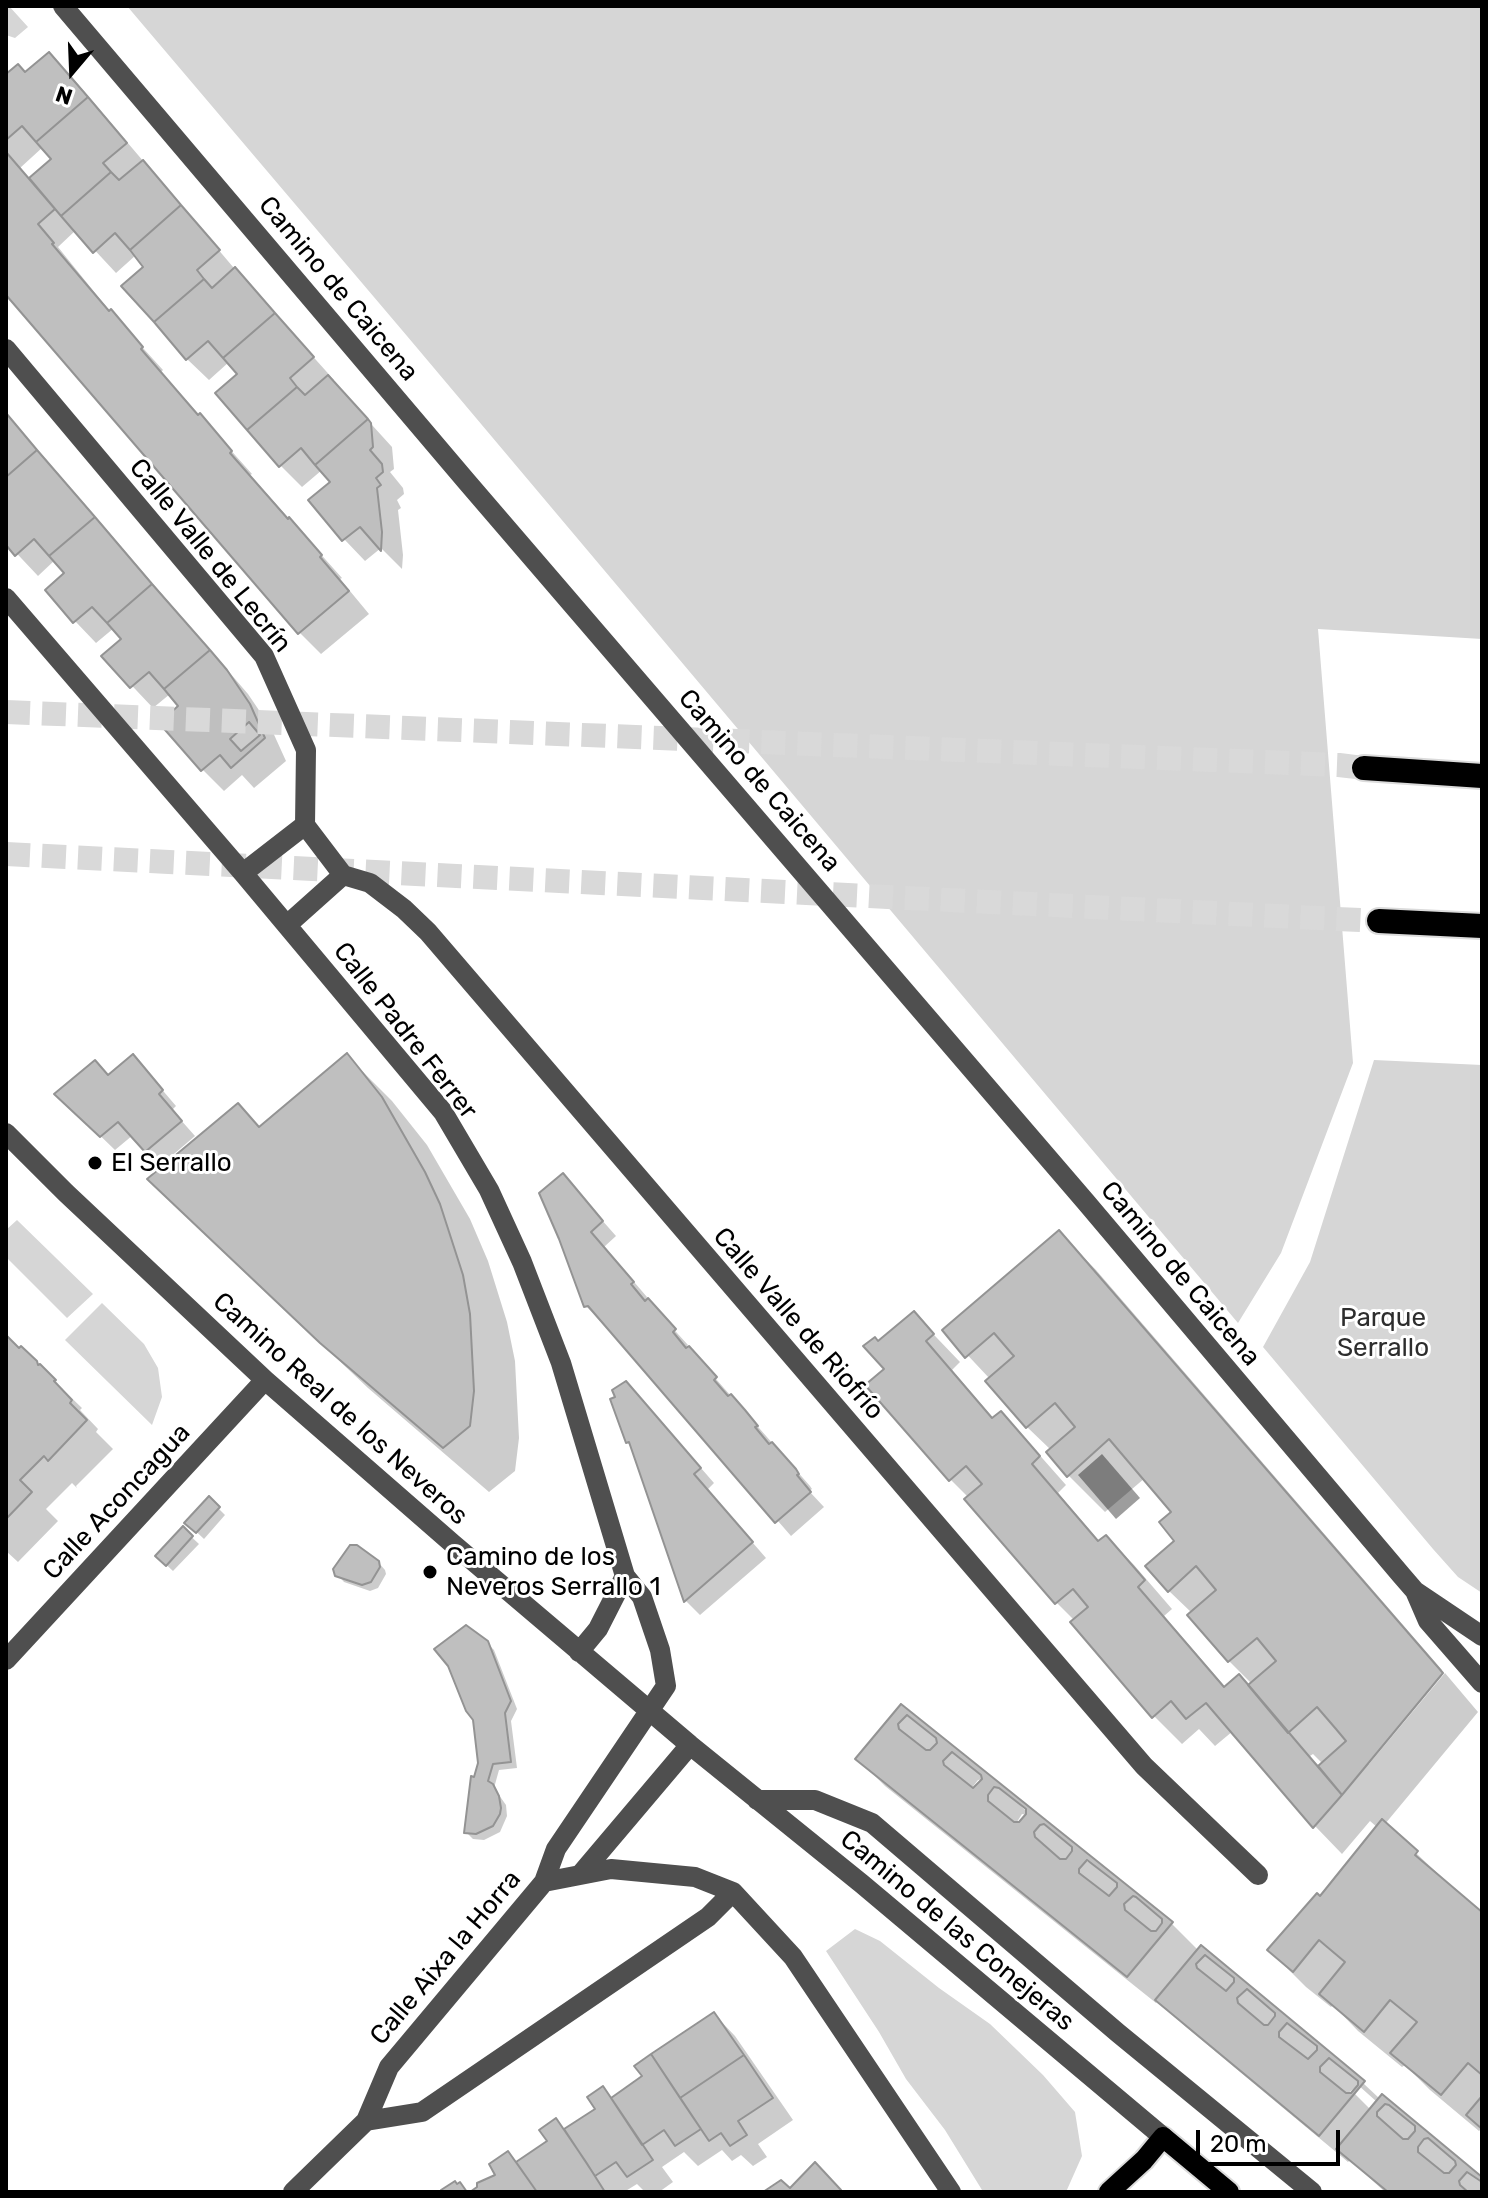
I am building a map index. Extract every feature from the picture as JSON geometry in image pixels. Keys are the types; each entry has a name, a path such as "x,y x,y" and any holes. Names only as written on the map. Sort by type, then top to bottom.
{"highway":[{"path":"1364,768 1482,776"},
{"path":"1379,921 1482,926"}],"main road":[{"path":"1109,2192 1144,2160 1163,2137"},
{"name":"Camino de las Conejeras","path":"1163,2137 1229,2192"}],"street":[{"name":"Camino de Caicena","path":"63,6 1415,1591 1482,1636"},
{"name":"Calle Valle de Lecrín","path":"6,349 264,656 306,750 305,825"},
{"name":"Calle Padre Ferrer","path":"6,598 243,873 443,1112 489,1190 522,1262 561,1363 625,1576 642,1597 660,1650 666,1686 651,1711"},
{"path":"243,873 305,825 343,875 287,925"},
{"name":"Calle Valle de Riofrío","path":"343,875 370,883 428,932 1144,1766 1258,1875"},
{"name":"Camino Real de los Neveros","path":"6,1133 265,1380 651,1711"},
{"name":"Calle Aconcagua","path":"6,1660 265,1380"},
{"path":"579,1652 598,1629 625,1576"},
{"name":"Camino de Caicena","path":"1415,1591 1428,1621 1482,1683"},
{"name":"Camino de las Conejeras","path":"651,1711 1163,2137"},
{"name":"Calle Aixa la Horra","path":"293,2192 366,2121 389,2067 544,1882 556,1849 651,1711"},
{"path":"580,1875 690,1745"},
{"path":"757,1800 815,1800 872,1823 1118,2033 1312,2192"},
{"path":"544,1882 611,1869 695,1877 733,1892 793,1957 951,2192"},
{"path":"366,2121 422,2112 708,1917 733,1892"}],"green space":[{"path":"6,6 28,27 15,38 6,35"},
{"path":"127,6 1482,6 1482,639 1318,629 1353,1063 1281,1253 1238,1323 407,336"},
{"name":"Parque Serrallo","path":"1374,1060 1482,1065 1482,1593 1458,1577 1433,1549 1263,1347 1310,1262"},
{"path":"17,1220 93,1294 67,1318 6,1257 6,1230"},
{"path":"102,1303 144,1344 158,1368 162,1397 152,1425 65,1340"},
{"path":"855,1929 880,1941 990,2024 1043,2075 1075,2112 1082,2156 1066,2192 982,2190 945,2130 906,2079 826,1951"}],"shaded area":[{"path":"1102,1454 1140,1498 1116,1519 1078,1475"}],"building":[{"path":"49,52 88,97 36,142 22,126 6,140 6,74 18,64 25,72"},
{"path":"88,97 127,143 103,163 111,172 61,216 29,178 51,159 36,142"},
{"path":"6,152 55,209 38,224 52,244 109,311 111,309 198,415 200,413 232,451 230,453 322,555 320,557 349,591 298,634 6,295"},
{"path":"143,160 181,205 130,250 115,233 93,253 61,216 111,172 119,180"},
{"path":"181,205 220,250 197,270 204,279 154,322 121,286 143,267 130,250"},
{"path":"235,267 275,313 223,358 208,341 186,360 154,322 204,279 212,288"},
{"path":"275,313 314,357 290,378 297,387 247,430 215,393 237,374 223,358"},
{"path":"328,375 368,419 315,465 301,448 279,467 247,430 297,387 305,395"},
{"path":"6,413 37,450 6,477"},
{"path":"368,419 373,447 370,450 382,464 383,472 376,478 381,485 377,488 381,551 360,527 342,541 308,500 330,482 315,465"},
{"path":"37,450 95,517 49,556 34,539 15,556 6,545 6,477"},
{"path":"95,517 152,584 107,623 92,607 73,623 45,590 64,573 49,556"},
{"path":"152,584 210,650 164,689 149,672 130,688 101,656 121,639 107,623"},
{"path":"210,650 250,704 265,738 231,768 220,755 201,771 159,723 178,706 164,689","holes":["249,722 260,735 241,751 230,739"]},
{"path":"347,1053 382,1097 425,1172 440,1204 463,1275 470,1314 474,1391 470,1426 443,1448 320,1343 147,1179 238,1103 259,1127"},
{"path":"133,1054 163,1090 159,1094 182,1121 145,1152 118,1122 100,1137 54,1094 95,1060 108,1075"},
{"path":"563,1173 603,1221 591,1232 634,1282 631,1284 676,1329 673,1332 686,1348 689,1346 717,1377 714,1380 745,1410 758,1426 755,1427 796,1469 797,1475 811,1492 775,1523 588,1306 584,1307 539,1193"},
{"path":"1059,1230 1443,1673 1342,1795 1318,1766 1346,1741 1336,1729 1317,1707 1288,1733 1248,1685 1276,1661 1257,1638 1228,1662 1187,1615 1216,1590 1196,1566 1168,1592 1145,1566 1174,1541 1159,1522 1171,1512 1109,1439 1067,1477 1046,1452 1075,1427 1055,1403 1026,1428 985,1381 1014,1356 994,1333 965,1358 942,1330"},
{"path":"914,1311 934,1334 926,1341 992,1418 1001,1411 1040,1456 1032,1464 1098,1541 1106,1535 1145,1580 1138,1587 1224,1687 1239,1674 1342,1795 1313,1828 1206,1703 1186,1719 1171,1701 1152,1718 1070,1622 1088,1607 1073,1589 1055,1604 964,1499 982,1484 966,1466 949,1481 865,1385 884,1369 863,1346 875,1337 878,1341"},
{"path":"6,1335 56,1380 72,1400 70,1403 87,1420 48,1461 44,1456 20,1480 32,1492 6,1519"},
{"path":"626,1381 701,1468 694,1474 753,1542 684,1602 629,1442 626,1443 610,1399 615,1397 612,1390"},
{"path":"209,1496 220,1507 196,1533 184,1523"},
{"path":"183,1526 193,1536 166,1566 155,1556"},
{"path":"350,1545 357,1545 379,1561 380,1567 371,1582 362,1585 335,1576 333,1569"},
{"path":"466,1625 488,1641 511,1701 505,1713 511,1762 493,1764 488,1781 499,1796 500,1814 493,1826 476,1834 464,1833 471,1776 474,1777 478,1763 473,1720 466,1711 448,1666 434,1649"},
{"path":"901,1704 1173,1922 1127,1977 855,1759","holes":["907,1715 936,1738 937,1743 926,1750 899,1729 898,1724","952,1752 982,1779 973,1788 943,1761","994,1787 999,1788 1026,1809 1026,1814 1019,1822 1014,1822 988,1801","1044,1824 1072,1847 1066,1859 1060,1859 1035,1837 1034,1832","1087,1860 1117,1883 1117,1887 1109,1896 1079,1873","1136,1897 1162,1919 1162,1923 1156,1931 1151,1931 1125,1910 1124,1904"]},
{"path":"1382,1819 1418,1851 1415,1855 1482,1912 1482,2075 1468,2063 1441,2095 1390,2053 1417,2022 1390,2000 1364,2032 1319,1994 1345,1962 1319,1940 1293,1972 1267,1950 1317,1893 1320,1896"},
{"path":"1201,1945 1365,2081 1319,2136 1155,2000","holes":["1205,1955 1234,1978 1234,1982 1226,1991 1196,1964","1247,1989 1275,2016 1268,2025 1264,2025 1238,2003 1237,1998","1287,2023 1317,2046 1317,2050 1308,2059 1279,2037 1279,2032","1329,2058 1358,2081 1358,2085 1351,2093 1346,2093 1320,2072 1320,2067"]},
{"path":"714,2012 744,2055 680,2098 651,2054"},
{"path":"651,2054 701,2129 675,2146 664,2130 642,2145 611,2098 642,2076 634,2066"},
{"path":"744,2055 773,2098 738,2121 747,2135 730,2146 721,2133 709,2141 680,2098"},
{"path":"603,2086 653,2160 627,2177 616,2162 595,2176 564,2129 595,2109 587,2097"},
{"path":"1382,2094 1482,2177 1482,2182 1467,2172 1459,2181 1468,2192 1388,2192 1336,2149","holes":["1385,2104 1415,2126 1408,2139 1403,2139 1377,2116","1428,2138 1455,2161 1456,2165 1449,2173 1444,2173 1418,2152 1418,2147"]},
{"path":"1482,2096 1482,2129 1466,2115"},
{"path":"556,2118 605,2192 537,2192 516,2162 547,2141 539,2130"},
{"path":"508,2151 537,2192 470,2192 477,2187 477,2183 495,2175 489,2164"},
{"path":"815,2162 841,2190 839,2192 763,2192 781,2180 790,2188"},
{"path":"455,2181 457,2184 460,2182 467,2192 442,2192 441,2190"}],"tunnel":[{"path":"6,712 1364,768"},
{"path":"6,854 1379,921"}],"place":[{"name":"El Serrallo","path":"95,1163"},
{"name":"Camino de los Neveros Serrallo 1","path":"430,1572"}]}
